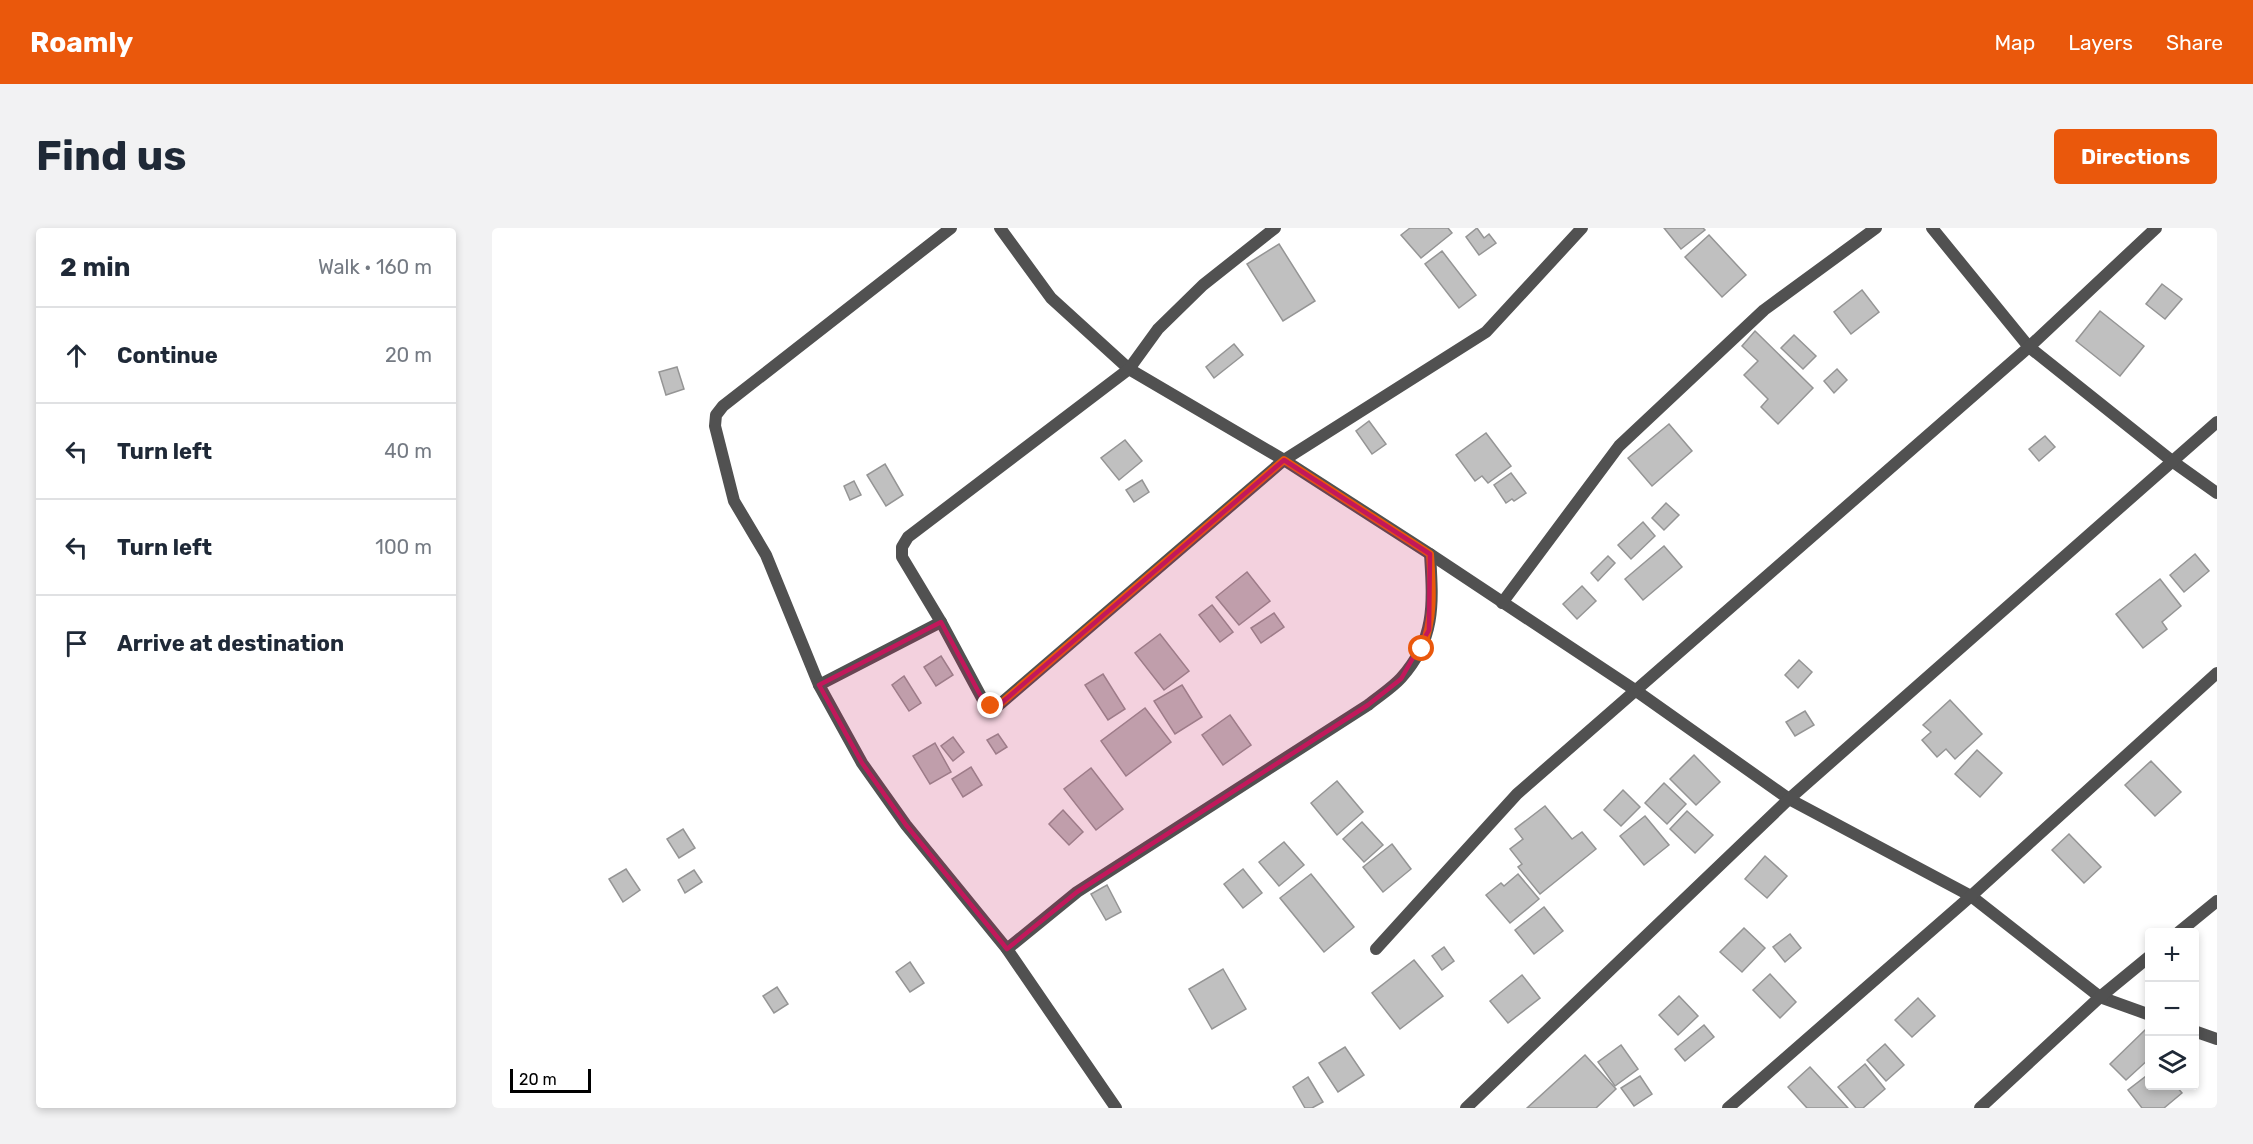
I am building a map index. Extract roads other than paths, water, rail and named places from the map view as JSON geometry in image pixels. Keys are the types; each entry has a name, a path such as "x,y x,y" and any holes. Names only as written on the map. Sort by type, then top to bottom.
{"street":[{"path":"951,228 723,406 716,416 715,426 734,501 766,555 819,685 862,763 900,816 1007,949 1116,1108"},
{"path":"1000,228 1051,298 1129,369 1284,460 1430,554 1635,690 1789,799 1971,896 2100,997 2145,1013"},
{"path":"1275,228 1203,285 1158,329 1129,369 908,537 902,547 902,557 941,622 984,702 991,706 999,705 1284,460 1486,332 1582,228"},
{"path":"1502,603 1619,446 1764,310 1876,228"},
{"path":"1932,228 2029,346 2172,462 2217,493"},
{"path":"1376,949 1517,794 2029,346 2156,228"},
{"path":"1466,1108 1789,799 2217,422"},
{"path":"1007,949 1077,892 1368,705 1401,679 1422,649 1429,630 1433,604 1430,554"},
{"path":"819,685 941,622"},
{"path":"1728,1108 1971,896 2217,673"},
{"path":"2185,928 2217,901"},
{"path":"1980,1108 2100,997 2145,960"},
{"path":"2199,1033 2217,1040"}]}
